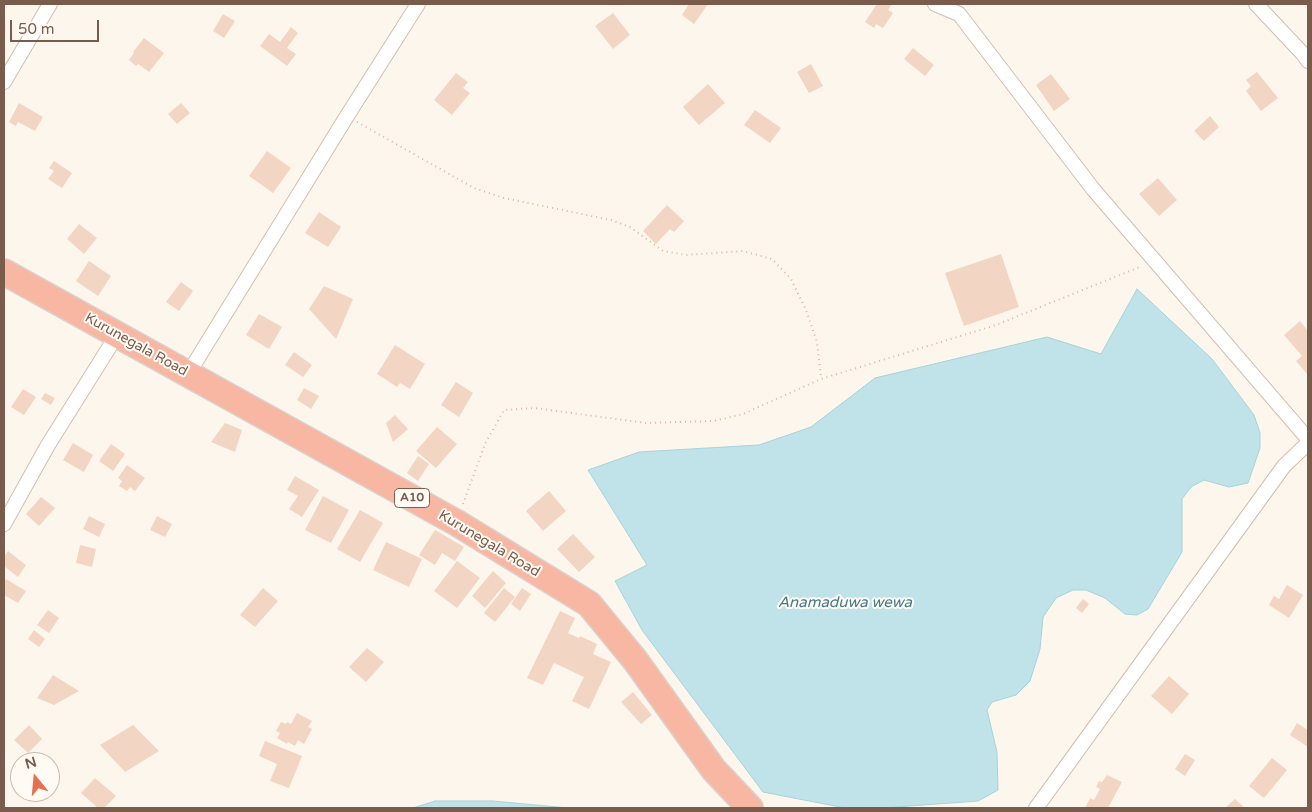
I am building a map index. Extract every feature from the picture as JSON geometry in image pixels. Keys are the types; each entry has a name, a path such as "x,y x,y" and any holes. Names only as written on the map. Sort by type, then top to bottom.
{"highway":[{"name":"Kurunegala Road","path":"4,272 456,523 589,604 635,660 714,770 750,808"}],"street":[{"path":"4,82 50,4"},
{"path":"188,374 418,4"},
{"path":"935,4 959,14 1093,189 1308,439"},
{"path":"1256,4 1308,61"},
{"path":"4,524 48,445 117,335"},
{"path":"1036,808 1284,466 1308,443"}],"path":[{"path":"347,116 474,188 504,198 612,220 630,227 663,251 686,255 743,251 772,259 791,279 806,310 817,342 821,379"},
{"path":"456,523 485,444 504,410 534,408 646,423 714,421 742,414 821,379 996,325 1155,260"}],"water":[{"name":"Anamaduwa wewa","path":"1137,289 1212,359 1254,415 1260,433 1260,448 1248,483 1229,487 1204,480 1191,487 1182,499 1182,552 1148,609 1137,615 1125,614 1105,598 1086,590 1073,590 1056,598 1043,617 1040,649 1030,681 1016,695 992,702 987,710 997,752 998,790 978,801 882,808 845,808 763,792 642,630 615,581 647,565 588,470 639,452 759,445 811,427 875,378 1047,337 1101,354"},
{"path":"435,801 493,801 568,808 413,808"}],"building":[{"path":"689,4 708,4 694,24 682,15"},
{"path":"877,4 892,4 888,10 893,13 883,28 876,24 874,28 865,22"},
{"path":"613,13 630,35 613,49 595,26"},
{"path":"223,14 235,21 224,38 213,31"},
{"path":"291,27 298,33 287,48 296,54 287,66 260,46 269,34 280,42"},
{"path":"144,38 164,53 149,72 138,64 136,66 129,60"},
{"path":"913,48 934,65 925,76 904,59"},
{"path":"811,64 823,86 809,93 797,72"},
{"path":"1257,72 1278,98 1261,111 1246,91 1251,86 1246,80"},
{"path":"456,73 468,82 463,88 470,93 452,115 434,100"},
{"path":"1051,74 1070,99 1054,111 1036,85"},
{"path":"708,84 725,103 699,125 683,107"},
{"path":"19,103 43,117 35,131 18,122 16,126 9,122"},
{"path":"181,103 190,113 177,124 168,114"},
{"path":"755,110 781,128 770,143 744,125"},
{"path":"1210,116 1219,127 1204,141 1194,131"},
{"path":"267,151 291,168 273,193 249,176"},
{"path":"54,161 72,173 62,188 48,179 54,171 49,168"},
{"path":"1158,178 1177,200 1159,216 1139,194"},
{"path":"667,205 684,221 674,232 670,229 656,244 643,231"},
{"path":"319,212 341,227 328,247 305,233"},
{"path":"79,224 97,238 84,254 67,239"},
{"path":"1001,254 1019,307 964,326 945,273"},
{"path":"89,261 111,276 98,296 76,281"},
{"path":"181,282 193,291 179,311 166,302"},
{"path":"324,286 353,299 336,339 309,309"},
{"path":"259,314 282,327 269,349 246,335"},
{"path":"1300,321 1308,331 1307,374 1296,361 1302,356 1284,335"},
{"path":"395,345 425,364 410,389 400,383 397,387 377,374"},
{"path":"294,352 312,365 303,377 285,365"},
{"path":"456,382 473,393 459,417 441,405"},
{"path":"304,388 319,396 311,409 297,400"},
{"path":"23,389 36,397 24,415 11,407"},
{"path":"45,393 55,398 51,405 41,399"},
{"path":"395,415 408,429 393,442 386,423"},
{"path":"225,423 242,430 235,452 211,442"},
{"path":"437,427 457,444 436,468 416,451"},
{"path":"73,443 93,455 84,472 63,460"},
{"path":"111,444 125,454 113,471 99,461"},
{"path":"418,456 429,464 418,481 407,473"},
{"path":"127,465 145,478 135,491 130,487 127,491 119,486 122,481 118,478"},
{"path":"295,476 319,490 302,517 289,509 298,496 287,490"},
{"path":"549,491 566,511 543,531 526,511"},
{"path":"323,496 349,510 331,543 305,530"},
{"path":"41,497 55,508 39,526 26,514"},
{"path":"360,510 383,523 360,562 337,549"},
{"path":"89,516 105,524 99,537 83,529"},
{"path":"157,516 172,524 165,537 150,530"},
{"path":"435,530 464,547 455,561 442,553 435,565 419,555"},
{"path":"573,534 595,557 579,572 557,549"},
{"path":"386,542 422,559 409,587 373,570"},
{"path":"80,545 96,549 92,567 76,563"},
{"path":"8,551 26,565 18,577 4,566 4,557"},
{"path":"457,561 480,578 457,608 434,591"},
{"path":"493,571 506,583 485,608 472,596"},
{"path":"6,579 26,591 18,603 4,595"},
{"path":"1287,585 1303,595 1289,618 1269,605 1274,596 1279,599"},
{"path":"263,588 278,601 255,627 240,615"},
{"path":"504,588 515,597 495,622 484,613"},
{"path":"522,588 531,594 520,611 511,604"},
{"path":"1083,599 1089,604 1082,613 1076,608"},
{"path":"48,610 59,618 49,633 37,625"},
{"path":"560,611 575,618 568,633 597,644 593,654 611,662 589,709 572,701 584,677 554,663 543,685 527,678"},
{"path":"34,630 45,639 39,647 28,639"},
{"path":"367,648 384,662 366,682 349,667"},
{"path":"53,675 79,691 54,705 37,698"},
{"path":"1169,676 1189,694 1172,714 1151,696"},
{"path":"633,692 652,715 641,724 621,702"},
{"path":"297,713 312,721 308,727 312,729 304,744 298,740 295,746 277,738 280,733 276,731 281,722 291,724"},
{"path":"1297,723 1308,730 1308,747 1290,735"},
{"path":"29,725 42,739 29,752 14,740"},
{"path":"133,725 159,751 125,772 100,745"},
{"path":"265,741 302,756 289,788 270,781 277,764 259,756"},
{"path":"1185,754 1195,760 1185,776 1175,769"},
{"path":"1272,758 1287,770 1264,798 1249,786"},
{"path":"1107,775 1122,782 1108,808 1085,808 1090,798 1094,800 1100,789 1096,787 1099,781 1102,782"},
{"path":"95,778 116,796 104,808 98,808 81,793"},
{"path":"1235,799 1245,808 1225,808"}]}
